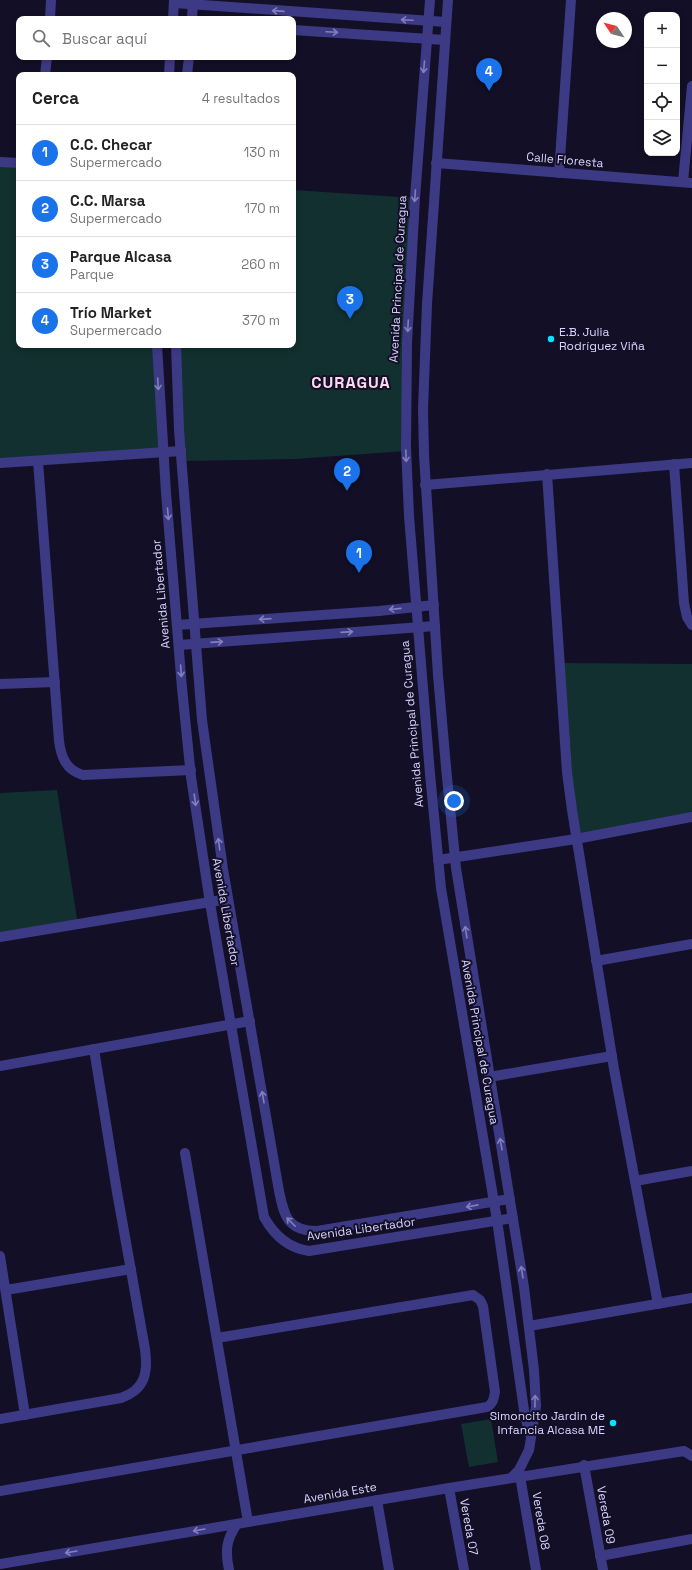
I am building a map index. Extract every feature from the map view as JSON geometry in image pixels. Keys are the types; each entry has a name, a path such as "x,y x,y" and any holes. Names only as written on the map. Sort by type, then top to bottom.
{"street":[{"path":"50,16 51,0"},
{"name":"Avenida Principal de Curagua","path":"430,0 413,224 406,371 407,484 417,627 438,860 446,922 497,1220 524,1410 531,1440"},
{"name":"Avenida Principal de Curagua","path":"448,0 431,223 424,356 426,485 445,760 455,858 489,1077 513,1218 529,1326 536,1388 536,1406 531,1440 525,1460 516,1477"},
{"path":"559,172 571,0"},
{"path":"173,16 174,1 446,22"},
{"path":"192,16 193,2"},
{"path":"296,30 445,40"},
{"path":"45,72 47,60"},
{"path":"169,72 170,60"},
{"path":"187,72 189,60"},
{"path":"687,183 692,86"},
{"path":"0,162 16,163"},
{"name":"Calle Floresta","path":"436,163 687,183"},
{"name":"Avenida Libertador","path":"157,348 163,452 177,625 191,770 210,903 264,1217 270,1227 284,1241 300,1250 309,1251 513,1218"},
{"name":"Avenida Libertador","path":"176,348 181,451 195,644 206,749 228,899 280,1198 285,1216 294,1226 308,1231 330,1230 510,1199"},
{"path":"0,463 181,451"},
{"path":"38,461 60,750 65,762 74,771 83,775 191,770"},
{"path":"426,485 692,463"},
{"path":"674,464 684,602 688,617 692,624"},
{"path":"547,474 567,772 576,839 612,1056 658,1304"},
{"path":"177,625 379,611 434,605"},
{"path":"179,645 435,626"},
{"path":"0,684 55,682"},
{"path":"438,860 576,839 692,817"},
{"path":"0,938 228,899"},
{"path":"596,961 692,944"},
{"path":"0,1066 250,1021"},
{"path":"0,1419 122,1398 133,1393 140,1386 146,1372 146,1360 94,1049"},
{"path":"489,1077 612,1056"},
{"path":"185,1153 236,1450 242,1523 229,1535 227,1548 229,1570"},
{"path":"635,1181 692,1171"},
{"path":"0,1256 25,1415"},
{"path":"6,1290 131,1269"},
{"path":"0,1491 490,1406 494,1398 495,1392 483,1306 477,1297 468,1295 217,1338"},
{"path":"529,1326 692,1298"},
{"name":"Avenida Este","path":"0,1564 584,1466 688,1453"},
{"name":"Vereda 09","path":"584,1466 603,1570"},
{"name":"Vereda 08","path":"516,1477 536,1570"},
{"name":"Vereda 07","path":"449,1488 464,1570"},
{"path":"377,1500 389,1570"},
{"path":"600,1556 692,1538"}],"green space":[{"path":"0,162 16,163 16,348 157,348 163,452 0,464"},
{"path":"296,190 415,198 406,451 295,459 182,461 176,348 296,348"},
{"path":"561,663 692,664 692,817 576,839"},
{"path":"57,790 78,925 0,937 0,793"},
{"path":"491,1419 498,1462 469,1467 461,1424"}],"place":[{"name":"Trío Market","path":"489,91"},
{"name":"Parque Alcasa","path":"350,319"},
{"name":"E.B. Julia Rodríguez Viña","path":"551,339"},
{"name":"C.C. Marsa","path":"347,491"},
{"name":"C.C. Checar","path":"359,573"},
{"name":"Simoncito Jardin de Infancia Alcasa ME","path":"613,1423"}],"district":[{"name":"CURAGUA","path":"351,382"}]}
